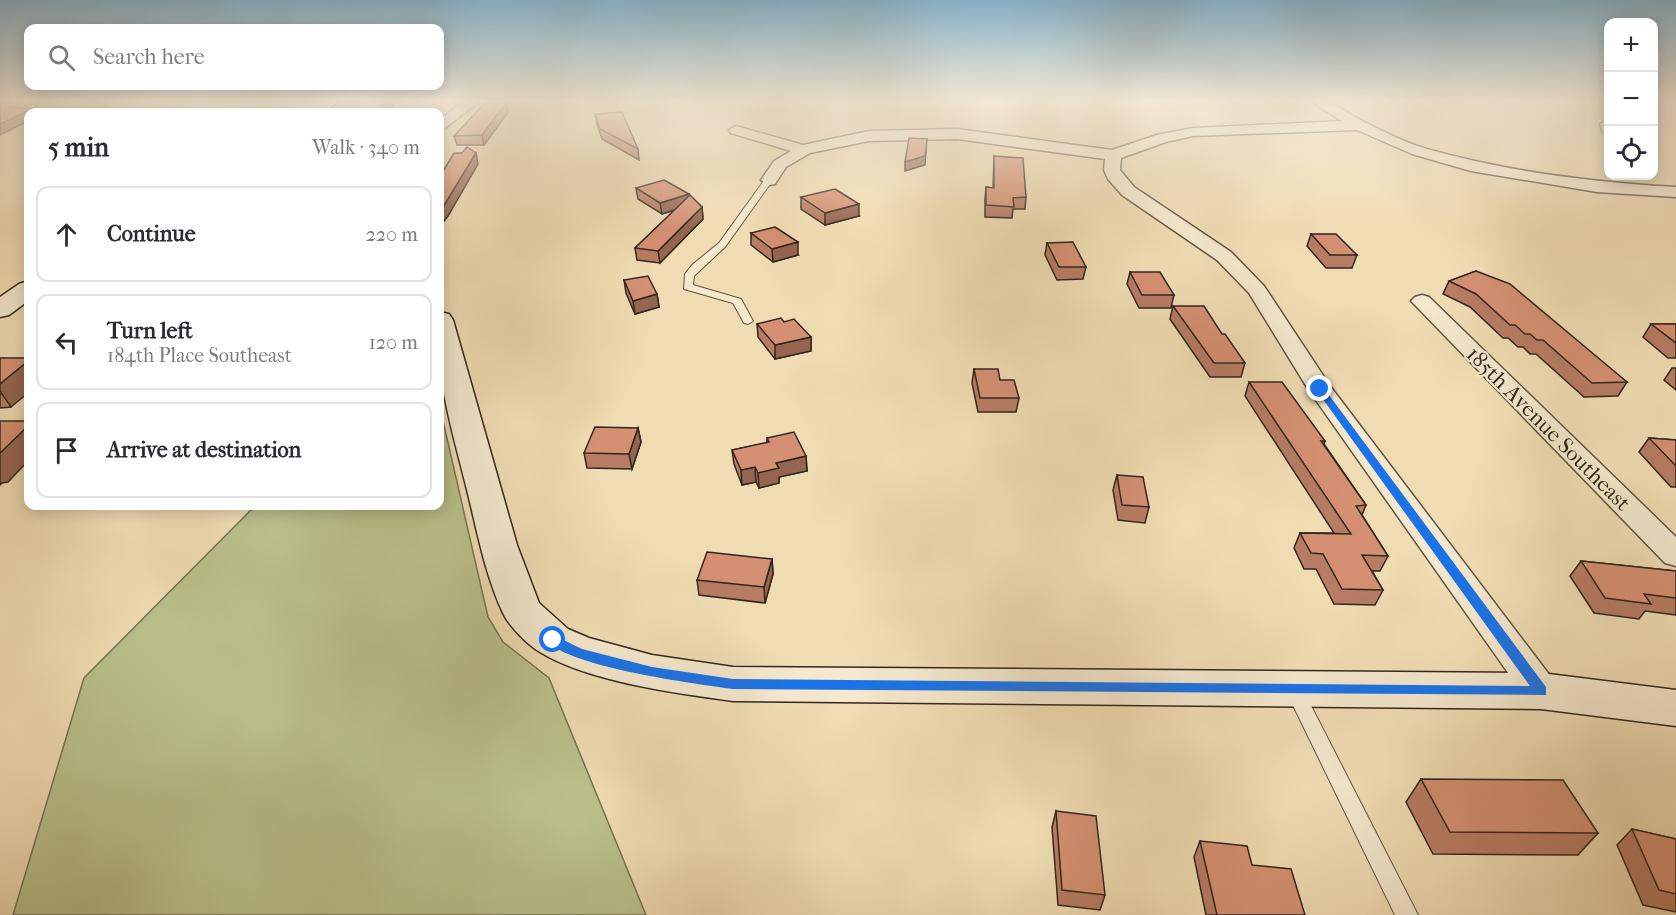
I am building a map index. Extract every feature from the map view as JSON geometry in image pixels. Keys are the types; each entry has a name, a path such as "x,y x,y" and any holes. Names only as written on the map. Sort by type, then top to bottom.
{"street":[{"path":"783,144 804,150"},
{"path":"769,180 780,164 804,150 827,144"},
{"path":"1033,144 1113,155 1146,144"},
{"path":"1401,144 1418,151 1510,175 1597,188 1672,192"},
{"path":"1113,155 1112,170 1116,179 1128,191 1183,226 1224,256 1257,290 1320,389 1541,691"},
{"path":"1652,180 1672,192"},
{"path":"0,287 24,288"},
{"path":"0,309 24,291"},
{"name":"185th Avenue Southeast","path":"1422,301 1676,555"},
{"path":"444,335 499,545 522,611 553,640 579,652 652,672 733,684 1541,691 1676,708"}],"lane":[{"path":"748,321 737,301 688,287 689,276 722,245 769,180"},
{"path":"1294,689 1407,915"}],"green space":[{"path":"444,425 488,617 503,642 549,678 646,915 13,915 84,678 251,510 444,510"}],"building":[{"path":"908,144 926,144 925,156 905,162"},
{"path":"467,147 476,153 444,205 444,169 454,153 462,153"},
{"path":"994,156 1023,158 1026,197 1013,198 1014,207 986,205 986,187 994,188"},
{"path":"664,180 689,194 660,203 636,188"},
{"path":"835,189 859,204 825,213 801,197"},
{"path":"690,195 702,207 658,251 635,248"},
{"path":"775,227 798,242 772,249 751,233"},
{"path":"1311,234 1336,234 1357,255 1330,255"},
{"path":"1073,242 1086,267 1059,267 1047,243"},
{"path":"1476,271 1510,284 1627,382 1592,383 1543,340 1537,340 1530,334 1525,334 1515,325 1510,325 1476,294 1449,281"},
{"path":"1130,272 1160,272 1174,295 1142,295"},
{"path":"648,276 657,294 633,301 624,280"},
{"path":"1173,306 1204,306 1245,363 1214,363"},
{"path":"781,318 784,322 794,319 811,337 775,345 757,324"},
{"path":"1651,324 1676,324 1676,343"},
{"path":"0,358 24,358 24,364 0,384"},
{"path":"974,369 998,369 1000,380 1014,380 1019,398 980,398"},
{"path":"1249,382 1282,382 1325,441 1321,441 1366,505 1356,506 1388,556 1362,555 1383,590 1342,589 1323,554 1311,553 1300,533 1351,534"},
{"path":"0,421 24,421 24,430 0,453"},
{"path":"595,427 638,428 629,454 584,453"},
{"path":"794,432 806,456 776,463 779,468 758,473 755,467 741,470 732,450 769,442 767,438"},
{"path":"1649,438 1676,440 1676,466"},
{"path":"1117,475 1143,477 1149,507 1122,505"},
{"path":"707,552 772,559 764,587 697,580"},
{"path":"1581,561 1676,571 1676,598 1644,594 1651,604 1605,598"},
{"path":"1421,779 1563,780 1598,833 1450,832"},
{"path":"1056,811 1096,816 1105,895 1062,890"},
{"path":"1632,829 1676,839 1676,894 1659,890"},
{"path":"1200,841 1247,846 1252,865 1291,869 1305,915 1217,915"}],"route":[{"path":"553,640 579,652 652,672 733,684 1541,691 1320,389"}]}
